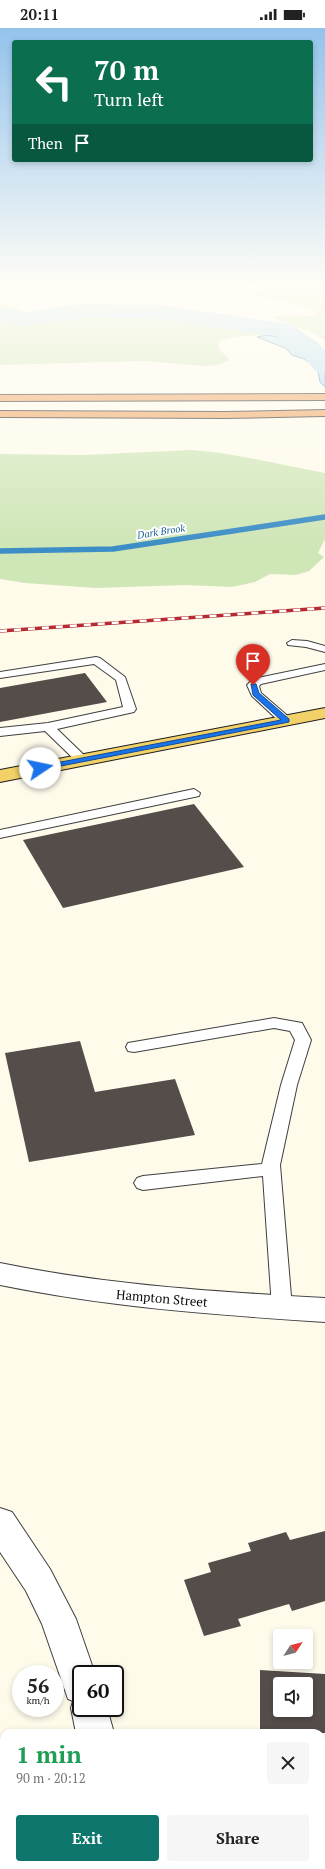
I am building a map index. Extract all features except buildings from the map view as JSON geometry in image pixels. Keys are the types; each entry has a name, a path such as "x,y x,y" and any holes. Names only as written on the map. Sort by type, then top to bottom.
{"highway":[{"path":"0,398 325,397"},
{"path":"0,414 225,415 325,413"}],"main road":[{"path":"0,776 325,713"}],"street":[{"name":"Hampton Street","path":"0,1274 89,1291 142,1297 325,1310"},
{"path":"0,1523 38,1580 58,1619 74,1665"},
{"path":"91,1717 94,1729"}],"lane":[{"path":"292,643 307,644 325,649"},
{"path":"0,675 96,660 121,679 130,709 48,727 0,732"},
{"path":"286,721 256,694 253,685 257,681 325,667"},
{"path":"48,727 82,760"},
{"path":"0,834 194,793"},
{"path":"134,1047 274,1023 296,1027 303,1040 289,1085 272,1169 282,1308"},
{"path":"143,1183 272,1169"}],"green space":[{"path":"191,450 242,456 325,473 325,539 318,553 324,557 309,571 296,575 270,574 255,582 232,587 186,585 96,588 25,583 0,579 0,454 84,455"}],"water":[{"path":"319,374 325,374 325,387 320,382"}],"waterway":[{"name":"Dark Brook","path":"0,551 113,549 325,517"}],"railway":[{"path":"0,631 325,608"}],"route":[{"path":"40,768 286,721 256,694 253,689 253,685"}]}
